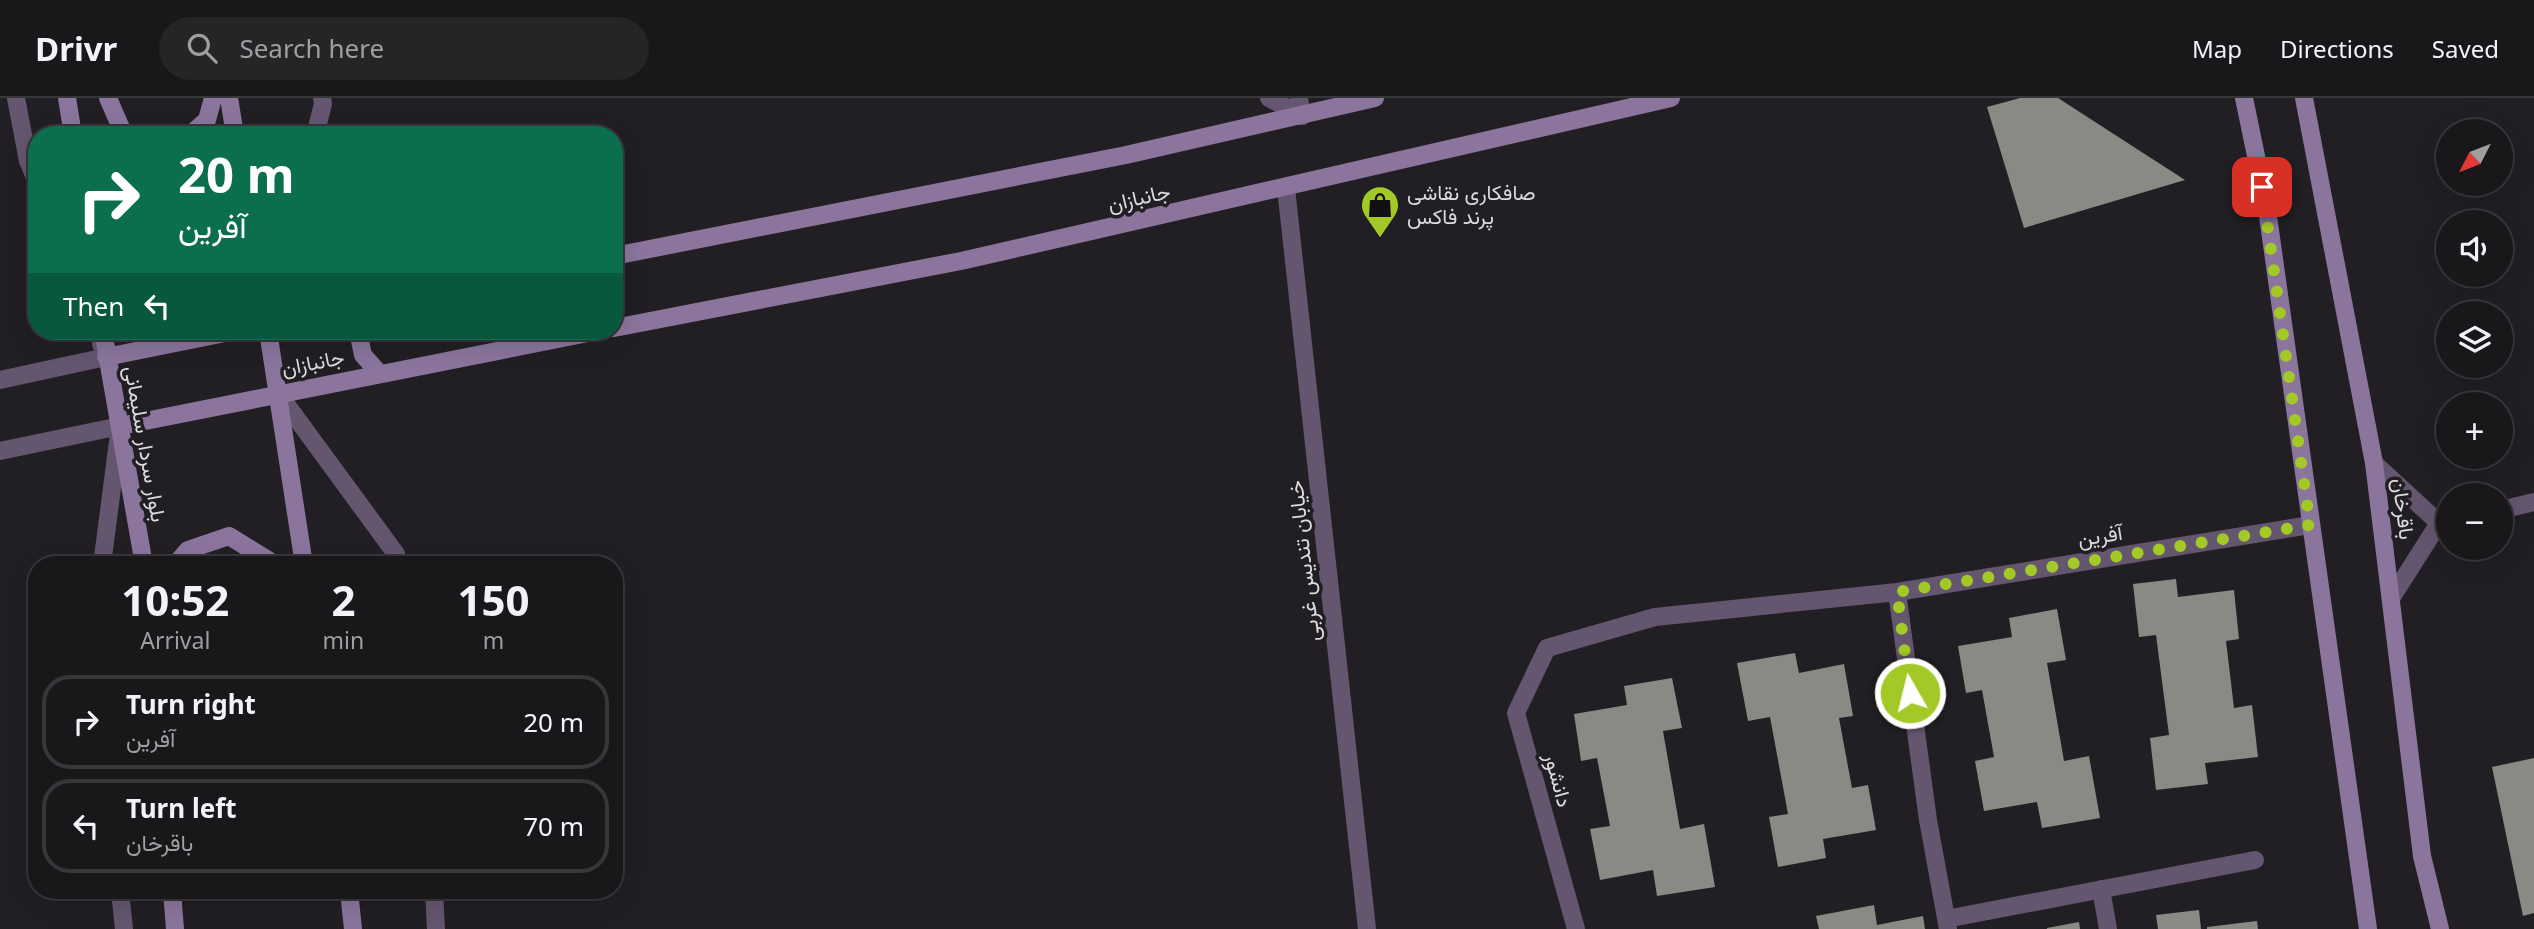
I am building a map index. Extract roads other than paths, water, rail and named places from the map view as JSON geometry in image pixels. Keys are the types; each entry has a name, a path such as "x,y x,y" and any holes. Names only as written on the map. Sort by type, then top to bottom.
{"main road":[{"path":"67,98 72,126"},
{"path":"108,98 120,126"},
{"path":"200,126 207,120 213,98"},
{"path":"229,98 234,126"},
{"path":"623,254 1112,157 1375,98"},
{"name":"جانبازان","path":"623,326 961,261 1671,98"},
{"path":"2244,98 2267,209 2368,929"},
{"name":"باقرخان","path":"2304,98 2374,463 2422,856 2440,929"},
{"name":"بلوار سردار سلیمانی","path":"104,340 143,556"},
{"path":"106,358 192,340"},
{"path":"269,340 302,556"},
{"path":"360,340 363,355 379,373"},
{"name":"جانبازان","path":"120,426 551,340"},
{"path":"183,556 188,550 229,537 261,556"},
{"path":"173,899 175,929"},
{"path":"350,899 353,929"}],"street":[{"path":"16,98 28,161"},
{"path":"317,126 322,98"},
{"path":"1269,98 1302,116"},
{"path":"1298,98 1302,116"},
{"name":"خیابان تندیس غربی","path":"1286,188 1367,929"},
{"path":"0,380 106,358 99,340"},
{"path":"278,393 396,556"},
{"path":"0,451 120,426 103,556"},
{"path":"2374,463 2436,515"},
{"path":"2513,507 2534,502"},
{"name":"آفرین","path":"1547,648 1655,617 1897,592 2310,525"},
{"path":"2392,597 2436,534"},
{"path":"1897,592 1927,820 1947,924 2101,889 2255,860"},
{"name":"دانشور","path":"1547,648 1516,713 1576,929"},
{"path":"2101,889 2108,929"},
{"path":"121,899 124,929"},
{"path":"434,899 436,929"}],"place":[{"name":"صافکاری نقاشی پرند فاکس","path":"1380,239"}]}
